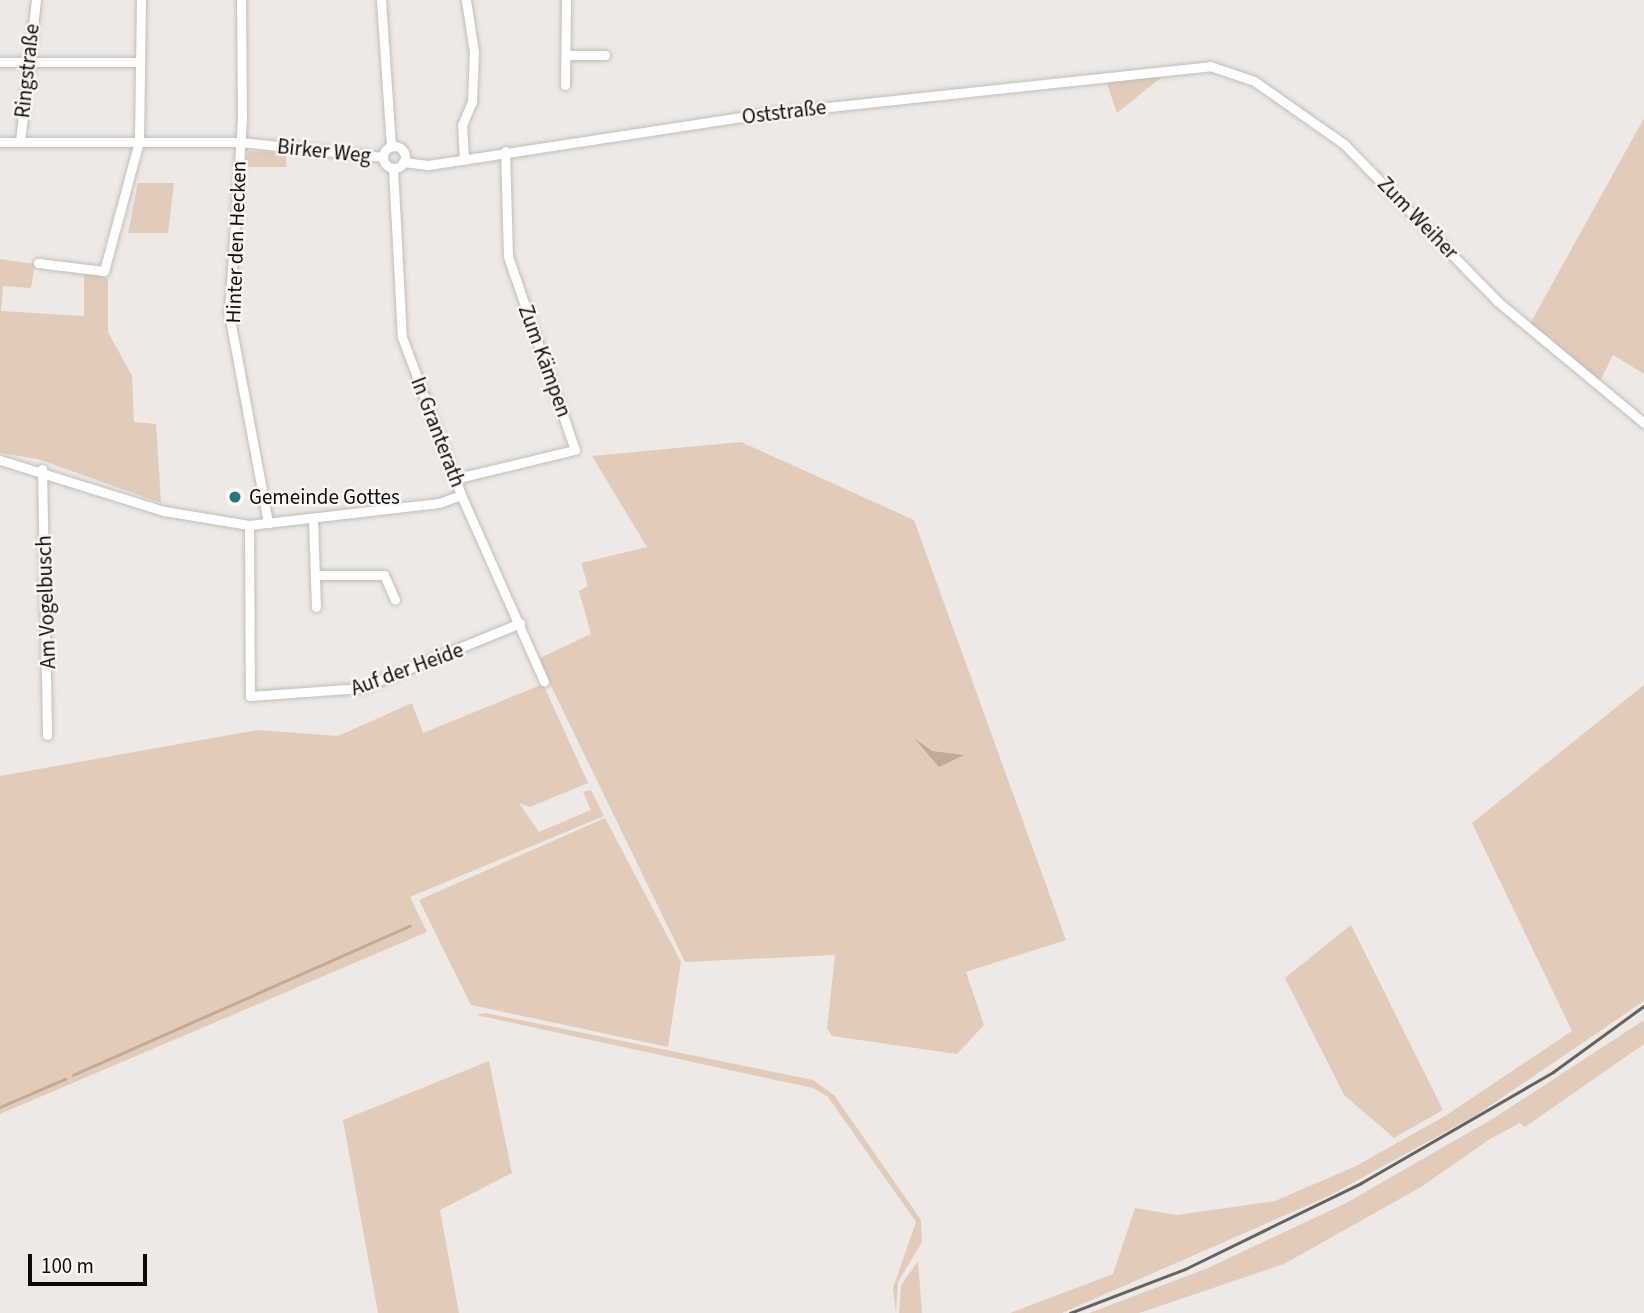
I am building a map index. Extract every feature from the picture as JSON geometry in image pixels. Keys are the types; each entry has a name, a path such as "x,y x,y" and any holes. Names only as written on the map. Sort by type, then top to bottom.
{"street":[{"name":"Ringstraße","path":"20,142 24,61 36,0"},
{"path":"38,263 104,271 139,141 141,0"},
{"name":"Hinter den Hecken","path":"241,0 240,142 229,314 268,523"},
{"path":"381,0 391,147 383,158 393,167 404,162 401,149 391,147"},
{"path":"464,160 462,125 472,102 474,52 466,0"},
{"path":"565,86 566,0"},
{"path":"566,55 605,55"},
{"path":"0,62 140,62"},
{"name":"Oststraße","path":"404,162 464,160 505,151 1166,66"},
{"name":"Zum Weiher","path":"1166,66 1237,72 1345,144 1497,301 1644,423"},
{"name":"Birker Weg","path":"0,142 240,142 383,158"},
{"name":"Zum Kämpen","path":"458,478 575,450 508,257 505,151"},
{"name":"In Granterath","path":"393,167 402,337 458,478 461,495 544,681"},
{"path":"0,460 43,470 164,511 249,525 313,519 461,495"},
{"name":"Am Vogelbusch","path":"43,470 47,735"},
{"path":"313,519 316,607"},
{"name":"Auf der Heide","path":"249,525 250,696 361,688 520,623"},
{"path":"316,575 384,575 394,600"}],"shaded area":[{"path":"1168,72 1117,113 1107,84 1113,76"},
{"path":"1644,118 1644,374 1613,355 1599,383 1530,324"},
{"path":"249,151 286,153 286,167 243,167"},
{"path":"138,183 174,183 168,233 128,233"},
{"path":"0,259 35,264 31,288 3,286 1,311 84,316 84,270 108,279 108,332 132,376 134,422 156,424 161,503 38,459 0,453"},
{"path":"741,442 914,520 1066,940 966,972 984,1025 957,1054 832,1036 827,1028 835,955 685,962 538,659 591,634 579,591 588,586 581,563 647,547 592,456"},
{"path":"543,684 588,783 530,807 519,803 539,832 591,810 583,792 591,790 604,816 410,897 427,932 0,1114 0,776 257,730 338,736 412,703 423,733"},
{"path":"1644,685 1644,1001 1478,1114 1329,1196 1062,1313 1010,1313 1113,1274 1135,1208 1177,1215 1275,1201 1356,1166 1445,1116 1572,1031 1472,823"},
{"path":"914,738 932,751 964,755 939,767"},
{"path":"605,818 681,962 668,1047 471,1005 419,900"},
{"path":"1351,925 1443,1110 1394,1138 1344,1095 1285,978"},
{"path":"486,1013 813,1080 834,1095 921,1220 922,1242 898,1282 896,1313 893,1288 916,1222 828,1097 813,1088 476,1015"},
{"path":"1644,1020 1644,1044 1525,1127 1520,1123 1490,1139 1421,1187 1284,1264 1139,1313 1089,1313 1208,1268 1346,1203 1494,1118"},
{"path":"489,1061 512,1173 440,1210 459,1313 378,1313 343,1120"},
{"path":"918,1261 922,1313 899,1313 901,1285"}],"waterway":[{"path":"73,1075 409,926"},
{"path":"0,1107 65,1079"}],"railway":[{"path":"1070,1313 1185,1269 1361,1183 1553,1072 1644,1006"}],"place":[{"name":"Gemeinde Gottes","path":"235,497"}]}
